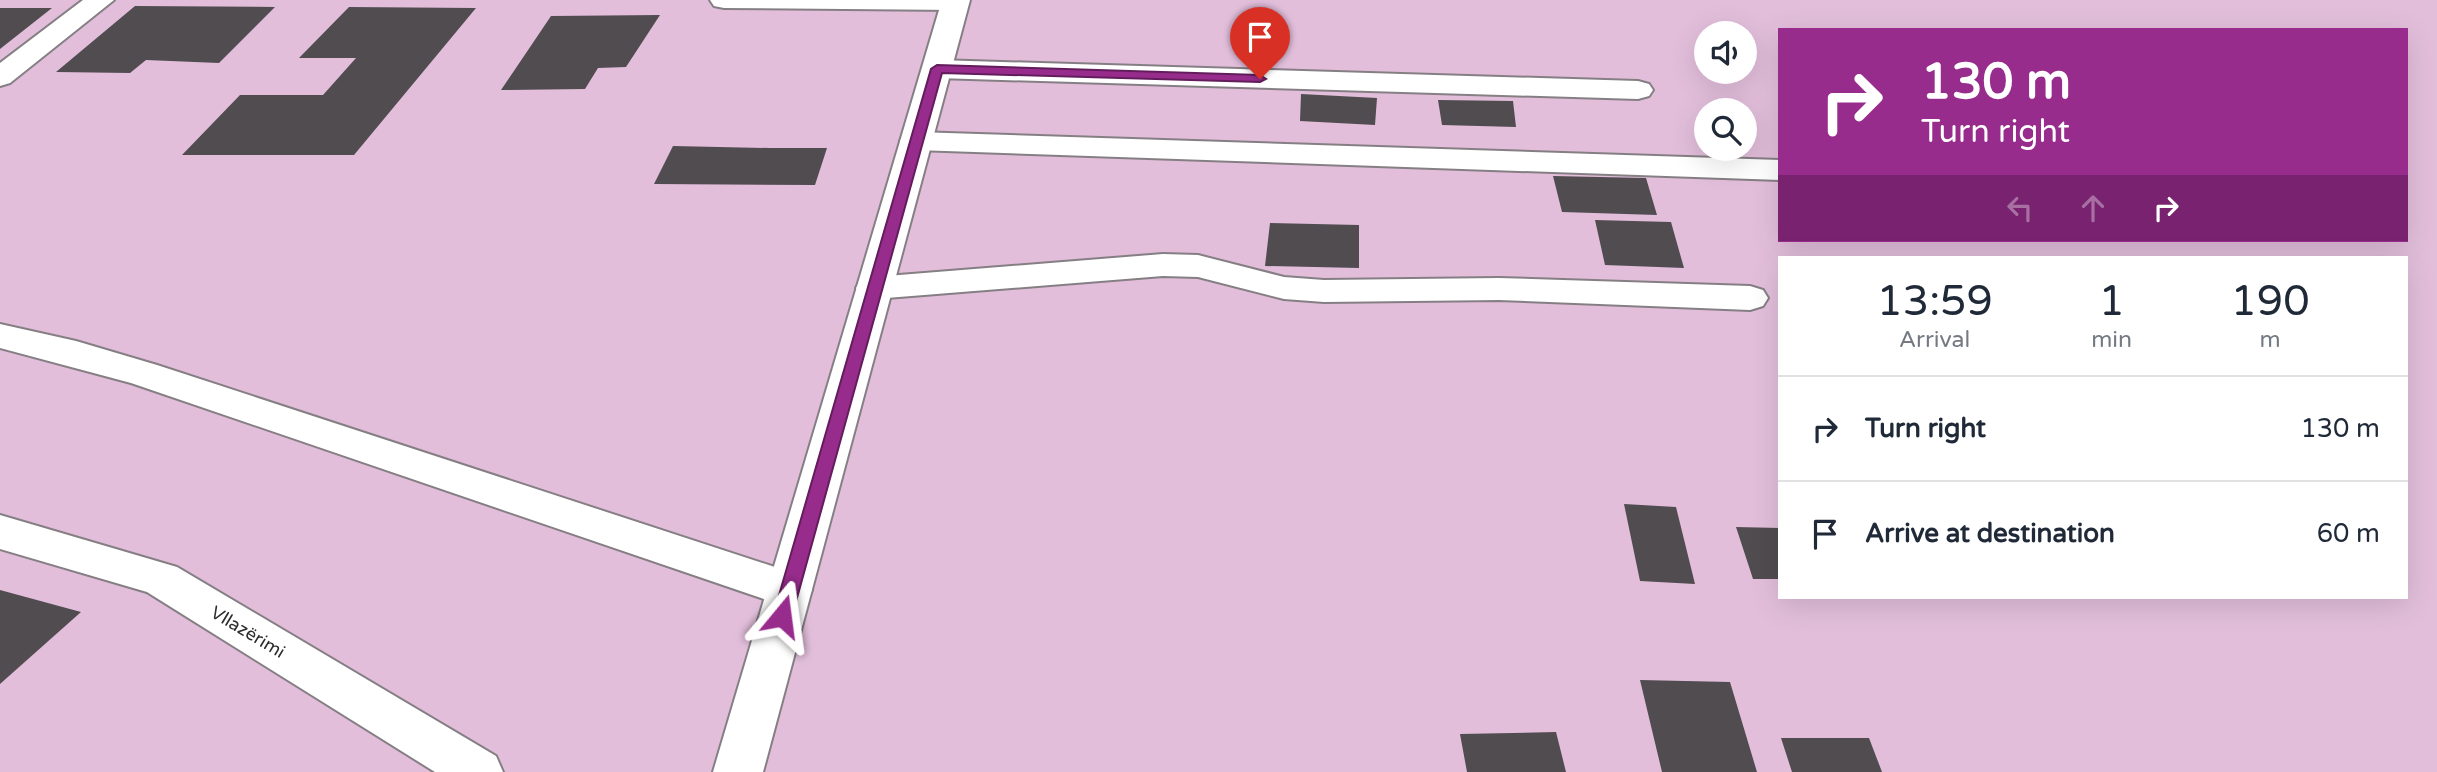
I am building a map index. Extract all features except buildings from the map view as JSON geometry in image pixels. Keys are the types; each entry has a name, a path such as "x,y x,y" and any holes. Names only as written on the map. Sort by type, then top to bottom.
{"street":[{"path":"0,77 100,0"},
{"path":"724,0 955,1 738,772"},
{"path":"937,69 1638,90"},
{"path":"916,141 1778,170"},
{"path":"874,288 1163,265 1198,266 1284,288 1324,291 1499,289 1750,298"},
{"path":"0,336 144,374 790,590"},
{"name":"Vllazërimi","path":"0,532 161,579 478,772"}],"shaded area":[{"path":"0,0 2437,0 2437,772 0,772"}],"route":[{"path":"782,616 937,69 1260,79"}]}
